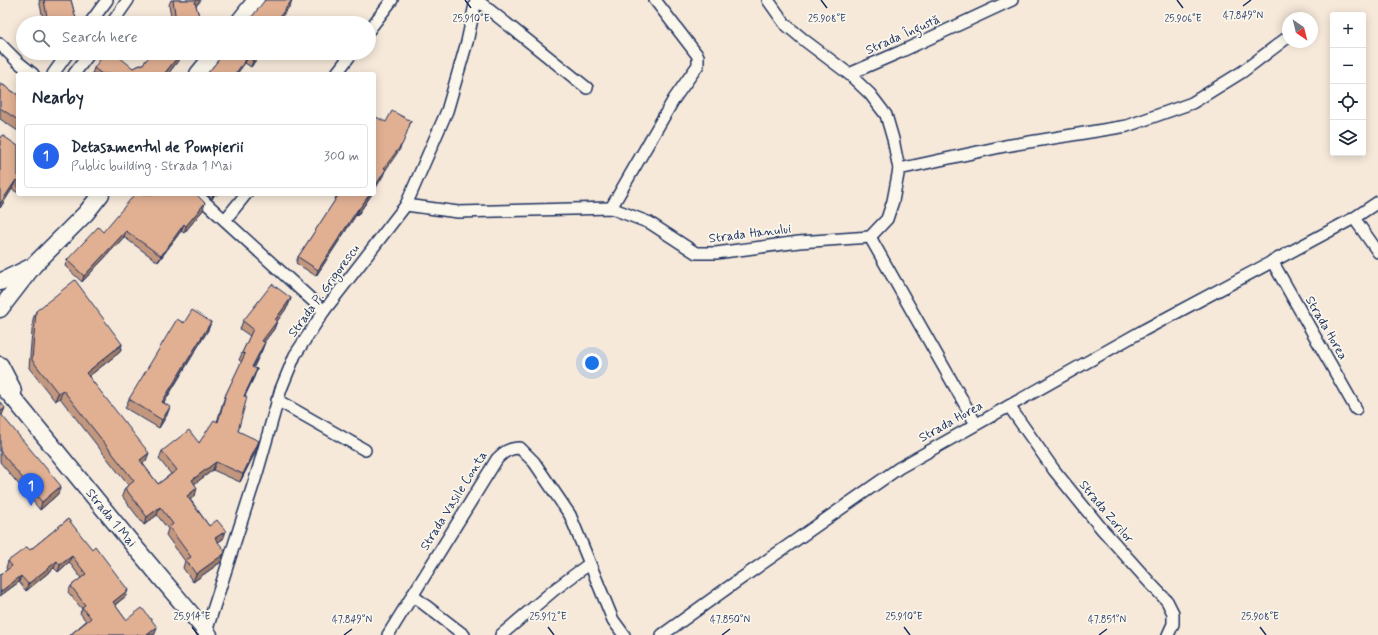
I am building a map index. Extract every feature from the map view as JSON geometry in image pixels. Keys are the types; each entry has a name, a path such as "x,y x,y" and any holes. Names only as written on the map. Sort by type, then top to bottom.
{"main road":[{"path":"243,16 256,0"},
{"path":"200,72 209,60"},
{"path":"0,309 34,265 86,212 99,196"},
{"path":"0,282 34,265"},
{"path":"0,313 0,321"},
{"name":"Strada 1 Mai","path":"0,366 12,388 14,399"},
{"name":"Strada 1 Mai","path":"0,384 14,399 207,634"}],"street":[{"path":"95,16 107,0"},
{"path":"117,16 128,0"},
{"path":"376,21 392,0"},
{"path":"477,0 587,88"},
{"name":"Strada P. Grigorescu","path":"207,634 219,588 257,473 277,400 295,355 324,311 406,205 447,112 477,0"},
{"path":"611,208 674,99 698,65 698,56 655,0"},
{"path":"768,0 785,24 849,74 870,94 886,115 894,139 899,168 893,201 887,219 870,238 976,424"},
{"name":"Strada Îngustă","path":"849,74 1012,0"},
{"path":"899,168 1005,146 1127,126 1192,103 1242,72 1282,42"},
{"path":"0,44 30,72"},
{"path":"54,72 63,60"},
{"path":"76,72 85,60"},
{"path":"338,72 347,60"},
{"path":"198,196 324,311"},
{"path":"225,220 244,196"},
{"name":"Strada Horea","path":"662,635 899,468 1144,330 1354,218 1378,202"},
{"name":"Strada Hanului","path":"406,205 458,212 611,208 650,223 696,253 716,253 800,242 870,238"},
{"path":"1354,218 1378,252"},
{"name":"Strada Horea","path":"1272,261 1356,409"},
{"path":"277,400 364,450"},
{"name":"Strada Zorilor","path":"1009,406 1054,470 1101,528 1167,601 1173,613 1173,624 1168,635"},
{"name":"Strada Vasile Conta","path":"388,635 497,459 505,451 512,448 520,448 534,462 570,515 613,620 624,635"},
{"path":"501,635 554,590 589,564"},
{"path":"412,595 464,635"}],"building":[{"path":"44,0 71,0 75,16 47,16"},
{"path":"173,0 197,0 195,2 199,16 175,16"},
{"path":"265,0 292,0 280,16 252,16"},
{"path":"100,60 123,60 133,68 143,64 146,60 175,60 166,72 99,72 94,68"},
{"path":"218,60 246,60 237,72 209,72"},
{"path":"0,83 16,94 16,119 0,108"},
{"path":"392,111 411,121 403,143 384,168 386,169 376,185 376,117 386,122"},
{"path":"2,135 16,145 16,180 0,204 0,138"},
{"path":"133,196 198,196 205,203 186,226 184,224 161,256 126,231 84,276 67,260 98,227 103,232"},
{"path":"338,196 369,196 358,209 318,270 298,257"},
{"path":"75,280 122,344 86,373 149,453 140,460 158,484 177,470 162,451 189,430 199,443 214,420 218,422 226,394 245,354 242,353 253,329 243,321 272,284 291,298 275,320 277,321 262,341 265,342 252,367 257,369 244,396 247,397 238,431 259,441 243,474 216,462 192,480 197,488 187,496 209,526 217,520 226,531 215,538 225,551 224,554 196,574 186,560 191,557 169,527 173,524 160,507 147,517 125,488 134,481 63,390 58,393 32,360 36,311"},
{"path":"192,310 211,322 162,402 170,407 162,420 129,399 177,319 184,323"},
{"path":"0,402 5,408 0,412"},
{"path":"0,413 61,486 42,502 0,451"},
{"path":"68,519 92,549 95,546 128,590 113,602 126,620 142,608 157,627 147,635 70,635 91,618 82,607 85,605 71,586 86,574 72,556 60,565 57,561 28,584 21,576 0,592 0,575 12,566 8,561 27,547 30,550"}],"place":[{"name":"Detasamentul de Pompierii","path":"31,506"}]}
